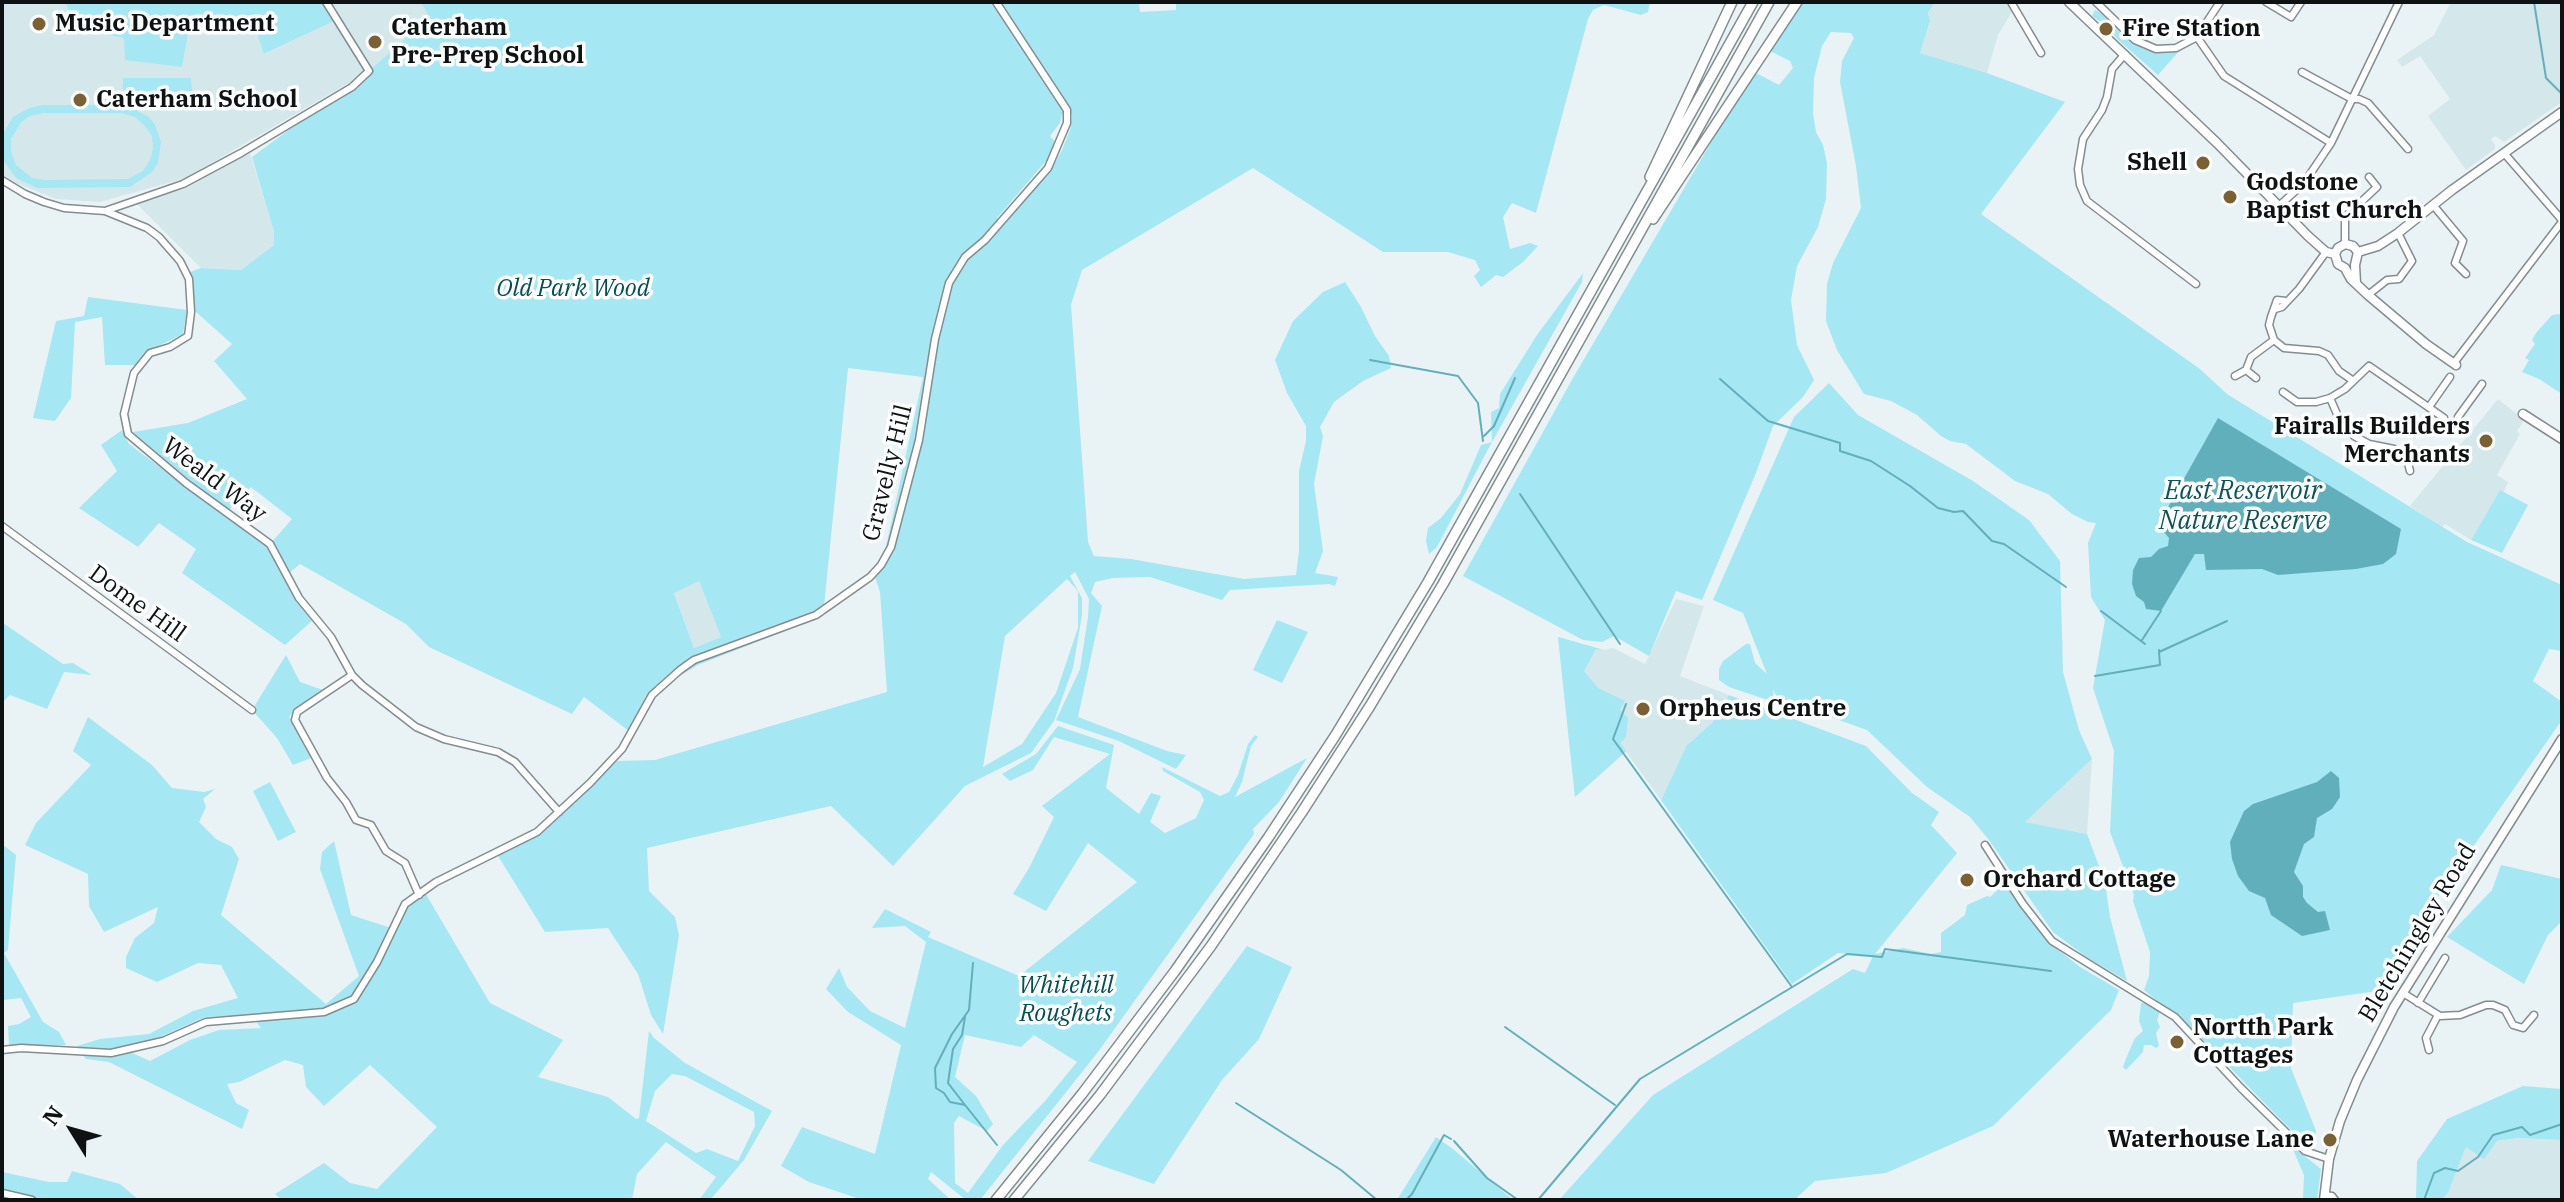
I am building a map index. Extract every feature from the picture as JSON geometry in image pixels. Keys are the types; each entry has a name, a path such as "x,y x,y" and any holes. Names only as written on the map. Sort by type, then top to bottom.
{"highway":[{"path":"1621,238 1732,2"},
{"path":"996,1200 1082,1094 1167,981 1319,761 1428,582 1753,2"},
{"path":"1014,1200 1075,1127 1158,1018 1310,801 1443,584 1769,2"},
{"path":"1620,266 1694,160 1797,2"}],"main road":[{"path":"2069,2 2331,253 2338,264 2350,266"},
{"path":"2455,364 2368,295 2356,283 2350,266 2358,252 2378,246 2398,233 2562,112"},
{"path":"2331,253 2345,244 2353,246 2358,252"},
{"path":"2523,414 2562,439"},
{"name":"Bletchingley Road","path":"2324,1197 2329,1159 2357,1080 2403,993 2562,739"}],"street":[{"path":"2,180 25,194 64,208 105,211 183,184 352,87 369,71 326,2"},
{"name":"Gravelly Hill","path":"2,1050 21,1048 111,1053 163,1041 206,1022 324,1012 354,999 377,962 405,904 470,864 537,832 622,749 652,695 680,670 702,657 816,615 870,577 891,547 919,440 945,294 965,257 985,240 1048,168 1065,131 1067,110 996,2"},
{"path":"2011,2 2041,53"},
{"path":"2082,15 2095,2 2135,40 2156,49 2176,48 2197,37 2220,2"},
{"path":"2266,2 2291,17 2301,2"},
{"path":"2280,205 2304,183 2331,143 2399,2"},
{"path":"2197,37 2224,76 2331,143"},
{"path":"2125,54 2112,69 2102,110 2083,139 2078,169 2080,185 2087,201 2196,284"},
{"path":"2302,72 2352,99 2368,103 2408,149"},
{"path":"2455,364 2562,224 2562,220 2504,153"},
{"path":"2345,244 2345,217 2377,187 2369,177"},
{"path":"2433,205 2463,241 2455,263 2466,274"},
{"name":"Weald Way","path":"105,211 147,228 159,237 180,261 189,279 191,312 188,336 170,347 150,353 134,373 124,414 128,434 186,483 270,544 299,598 338,649 352,675 416,727 444,739 498,752 515,762 559,812"},
{"path":"2368,295 2387,280 2399,279 2412,261 2398,233"},
{"path":"2331,253 2286,301 2277,300 2269,325 2274,340 2284,348 2319,351 2328,355 2339,371 2352,380"},
{"path":"2235,376 2246,370 2251,357 2274,340"},
{"path":"2283,392 2297,402 2316,402 2330,398 2365,368 2372,367 2444,418"},
{"path":"2246,370 2256,378"},
{"path":"2429,407 2450,377"},
{"path":"2458,417 2482,384"},
{"path":"2330,398 2340,421 2354,436 2369,444 2394,449 2407,459 2410,471"},
{"path":"2407,459 2419,452"},
{"name":"Dome Hill","path":"2,526 252,710"},
{"path":"352,675 297,712 295,720 327,778 356,820 371,825 386,851 405,863 419,895"},
{"path":"1985,845 2023,904 2052,941 2175,1017 2305,1151 2329,1159"},
{"path":"2418,1003 2445,958"},
{"path":"2403,993 2438,1015 2460,1015 2493,1005 2505,1010 2513,1025 2523,1028 2534,1015"},
{"path":"2429,1050 2427,1034 2438,1015"},
{"path":"2,1193 32,1200"},
{"path":"2324,1197 2332,1196 2335,1200"}],"shaded area":[{"name":"Caterham School","path":"2,2 62,2 66,4 77,29 124,37 182,67 191,19 251,15 265,54 333,21 324,2 421,2 429,17 369,71 186,178 100,202 56,199 2,174"},
{"path":"1935,2 2018,2 1998,35 1987,73 1920,53 1930,22 1928,13"},
{"path":"2451,2 2562,2 2562,102 2504,142 2495,136 2491,139 2495,149 2466,170 2428,116 2450,99 2420,56 2402,67 2397,60 2434,35"},
{"name":"Caterham School","path":"250,153 274,232 274,245 241,270 201,268 137,204 184,189"},
{"path":"2498,399 2523,422 2517,431 2520,434 2497,475 2508,482 2504,492 2500,490 2471,540 2445,524 2442,527 2410,506"},
{"path":"699,581 721,637 694,648 674,592"},
{"name":"Orpheus Centre","path":"1676,599 1704,606 1680,676 1729,695 1712,723 1688,744 1661,800 1626,752 1575,797 1558,637 1604,650 1613,648 1645,664"},
{"path":"2092,759 2087,834 2024,822"},
{"path":"2517,1138 2562,1140 2562,1200 2441,1200 2448,1193 2466,1147"}],"green space":[{"path":"62,2 324,2 334,21 264,54 251,15 191,19 182,67 125,60 124,38 76,29 66,4"},
{"name":"Old Park Wood","path":"421,2 1139,2 1140,12 1176,10 1176,2 1650,2 1648,12 1641,15 1604,5 1593,10 1588,19 1536,213 1512,203 1503,217 1510,249 1530,243 1538,246 1503,277 1496,275 1481,287 1474,276 1480,270 1475,260 1448,252 1383,252 1253,168 1082,270 1071,305 1088,542 1094,556 1131,559 1244,579 1296,575 1299,471 1306,426 1287,393 1275,360 1293,321 1323,292 1345,282 1389,356 1391,368 1363,381 1334,402 1320,427 1323,436 1314,484 1323,551 1315,573 1338,577 1335,586 1230,590 1222,600 1150,577 1095,582 1091,593 1102,606 1078,717 1167,751 1186,755 1176,769 1119,741 1056,720 1080,669 1088,617 1089,599 1075,572 1070,576 1082,598 1082,615 1073,668 1054,721 1031,753 965,786 893,866 831,806 647,848 649,891 675,917 679,935 663,1034 651,1015 638,974 608,928 545,932 495,851 537,832 617,761 655,760 887,692 880,592 875,577 885,551 923,377 848,368 823,616 698,665 646,696 629,731 584,697 572,714 429,647 406,624 300,564 287,575 270,544 292,519 251,487 227,512 133,432 188,423 247,399 214,361 232,344 195,311 190,272 201,268 241,270 274,245 274,232 252,157 369,71 429,17","holes":["1062,114 1072,114 1062,150 1052,168 1004,224 997,218 1059,146 1050,136 1060,123","1067,579 1078,591 1078,628 1056,693 1022,744 983,767 1005,636","699,581 721,637 694,648 674,593"]},
{"path":"1802,2 1935,2 1928,13 1930,21 1920,53 1987,73 2065,102 1981,214 2200,369 2227,394 2467,542 2562,585 2562,651 2549,649 2533,681 2562,702 2562,720 2384,974 2384,990 2293,1003 2291,1068 2316,1131 2313,1145 2293,1132 2194,1031 2144,990 2149,976 2150,952 2133,901 2134,895 2110,832 2114,751 2093,688 2105,620 2091,597 2088,543 2096,523 2072,514 2048,494 2015,481 1966,444 1941,436 1917,415 1891,401 1864,394 1837,350 1826,321 1827,284 1833,263 1861,208 1840,82 1842,61 1854,38 1851,33 1831,32 1822,46 1814,78 1813,113 1827,163 1826,199 1818,227 1797,266 1791,300 1797,345 1814,380 1803,397 1773,426 1702,600 1676,591 1649,656 1614,636 1602,642 1583,640 1463,576 1573,378 1720,127 1756,73 1779,85 1793,68 1790,61 1770,51"},
{"path":"2095,10 2105,15 2134,44 2146,50 2181,49 2158,75 2116,38 2110,28 2092,16"},
{"path":"123,78 191,78 192,92 123,91"},
{"path":"43,105 126,105 149,117 155,125 161,142 158,163 152,172 130,187 37,188 16,178 4,161 3,134 13,117 29,108","holes":["43,113 122,113 135,117 152,136 150,160 143,171 128,179 44,180 32,178 16,165 11,152 11,139 21,122 30,116"]},
{"path":"1583,273 1582,282 1492,442 1491,412 1499,408 1500,394 1537,335"},
{"path":"88,297 187,310 183,334 144,353 135,365 105,365 102,317 75,322 71,398 55,421 33,418 56,321 84,316"},
{"path":"2552,315 2562,316 2562,394 2522,372 2529,360 2525,358 2535,344 2532,340 2536,333"},
{"path":"1829,383 1858,415 1973,481 2029,520 2060,561 2063,672 2079,730 2092,759 2025,822 2087,834 2105,882 2110,917 2127,981 2053,932 1970,817 1927,787 1867,730 1777,698 1773,689 1774,702 1729,687 1719,680 1723,661 1746,644 1750,644 1755,663 1767,674 1743,613 1713,600 1794,417"},
{"path":"122,430 129,444 267,547 313,620 285,645 182,573 196,549 159,523 138,547 79,508 117,471 101,445"},
{"path":"1492,442 1437,547 1429,554 1426,541 1428,528 1441,518 1460,494 1481,445"},
{"path":"2500,490 2528,505 2502,553 2471,540"},
{"path":"1277,620 1308,632 1282,683 1253,670"},
{"path":"3,623 63,664 73,663 92,675 64,672 47,709 10,695 2,703"},
{"path":"1558,637 1604,650 1596,649 1584,671 1598,688 1625,701 1620,710 1628,718 1626,737 1620,743 1626,751 1575,797"},
{"path":"286,655 300,682 323,690 289,716 311,758 293,765 277,738 252,710"},
{"path":"1729,695 1866,746 1912,793 1939,812 1931,825 1957,853 1875,954 1903,948 1931,954 1941,952 1941,933 1965,915 1967,905 1990,897 2004,884 2051,944 2080,967 2119,990 2111,1010 1993,1126 1886,1173 1815,1181 1794,1200 1559,1200 1653,1095 1853,969 1865,973 1873,956 1838,953 1792,984 1661,800 1687,745 1712,723"},
{"path":"88,717 152,765 172,788 204,792 215,789 203,799 206,807 199,822 216,839 232,847 239,859 221,915 326,1004 359,976 320,869 322,852 334,841 351,915 391,928 405,904 424,891 490,1003 563,1040 538,1077 608,1097 636,1119 639,1118 649,1031 685,1063 772,1111 744,1160 710,1200 699,1200 716,1177 666,1142 637,1174 632,1200 282,1200 275,1194 324,1163 350,1183 377,1189 437,1127 370,1065 324,1106 306,1087 303,1065 285,1060 239,1082 227,1084 236,1103 249,1110 242,1129 109,1062 86,1059 77,1046 100,1039 149,1034 193,1011 238,998 221,965 198,963 157,982 126,968 126,957 135,938 154,923 158,907 104,932 89,906 88,874 25,845 36,823 91,765 73,751","holes":["251,1015 261,1028 219,1030 190,1040 150,1061 121,1048 160,1037 205,1017","672,1074 685,1076 754,1112 755,1126 738,1161 707,1149 696,1153 646,1121 655,1091"]},
{"name":"Whitehill Roughets","path":"1058,726 1114,745 1106,788 1139,814 1151,793 1161,796 1150,822 1165,833 1196,818 1204,800 1200,792 1163,771 1162,767 1220,796 1229,792 1248,744 1255,735 1258,737 1251,746 1235,797 1307,758 1279,802 1253,829 1254,834 1098,1052 980,1200 966,1200 931,1172 928,1179 951,1200 863,1200 809,1182 781,1166 802,1127 875,1154 901,1045 848,1012 826,989 839,968 847,987 870,1011 905,1028 926,942 905,926 872,928 885,909 931,932 928,937 1019,976 1137,882 1088,843 1046,911 1013,894 1054,817 1042,806 1110,754 1054,737 1033,770 1010,781 1002,774 1036,754","holes":["965,1035 1021,1047 1034,1035 1077,1062 1003,1145 968,1193 955,1183 954,1123 959,1116 987,1131 993,1124 976,1096 955,1077"]},
{"path":"270,782 296,832 278,841 253,791"},
{"path":"2,844 16,855 8,950 4,953 43,1022 59,1032 66,1045 9,1045 8,1026 31,1017 21,998 3,1000"},
{"path":"2501,865 2562,879 2562,921 2548,935 2524,984 2447,937 2492,890"},
{"path":"1247,946 1292,967 1259,1039 1222,1080 1154,1184 1088,1161"},
{"path":"2141,1003 2160,1012 2157,1020 2160,1027 2156,1033 2159,1046 2144,1045 2143,1052 2126,1070 2123,1067 2127,1056 2135,1038 2143,1031 2139,1021"},
{"path":"2523,1086 2562,1089 2562,1140 2517,1138 2497,1141 2484,1159 2466,1147 2448,1193 2441,1200 2416,1200 2417,1161 2447,1119"},
{"path":"1436,1137 1453,1149 1513,1200 1397,1200"},
{"path":"2291,1145 2321,1169 2317,1200 2303,1200 2304,1175"},
{"path":"72,1171 120,1184 139,1200 2,1200 2,1172 49,1182 67,1182"}],"water":[{"name":"East Reservoir Nature Reserve","path":"2218,418 2401,529 2396,554 2383,564 2356,569 2278,575 2262,569 2206,570 2204,554 2195,554 2161,611 2146,609 2132,584 2133,570 2139,558 2151,557 2168,546 2169,538 2158,525"},
{"path":"2331,771 2339,778 2340,797 2332,809 2317,818 2314,837 2304,844 2294,872 2303,886 2303,897 2307,903 2318,912 2325,911 2330,930 2302,936 2271,915 2265,898 2249,891 2238,876 2230,842 2244,811 2253,804 2317,782"}],"waterway":[{"path":"2534,2 2546,78 2562,94"},
{"path":"1370,360 1458,376 1478,403 1483,441"},
{"path":"1484,436 1494,426 1515,378"},
{"path":"1720,379 1768,421 1840,443 1840,451 1871,461 1938,508 1963,511 1992,541 2004,544 2066,587"},
{"path":"1520,494 1620,644"},
{"path":"2101,611 2145,644"},
{"path":"2142,640 2161,611"},
{"path":"2159,650 2227,621"},
{"path":"2095,676 2160,665 2159,652"},
{"path":"1626,704 1613,739 1792,987"},
{"path":"1538,1200 1640,1079 1847,954 1882,957 1885,949 2051,971"},
{"path":"973,963 969,1010 952,1034 935,1068 936,1088 950,1102 965,1105 997,1145"},
{"path":"965,1017 962,1035 953,1049 948,1083 965,1105"},
{"path":"1505,1027 1615,1105"},
{"path":"1236,1103 1341,1170 1377,1200"},
{"path":"2424,1200 2434,1173 2445,1168 2458,1171 2478,1157 2493,1135 2522,1127 2530,1135 2562,1124"},
{"path":"1406,1200 1444,1135 1451,1139"},
{"path":"1454,1141 1487,1178 1518,1200"}],"place":[{"name":"Music Department","path":"39,24"},
{"name":"Fire Station","path":"2106,29"},
{"name":"Caterham Pre-Prep School","path":"375,42"},
{"name":"Caterham School","path":"80,100"},
{"name":"Shell","path":"2203,163"},
{"name":"Godstone Baptist Church","path":"2230,197"},
{"name":"Fairalls Builders Merchants","path":"2486,441"},
{"name":"Orpheus Centre","path":"1643,709"},
{"name":"Orchard Cottage","path":"1967,880"},
{"name":"Nortth Park Cottages","path":"2177,1042"},
{"name":"Waterhouse Lane","path":"2330,1140"}]}
